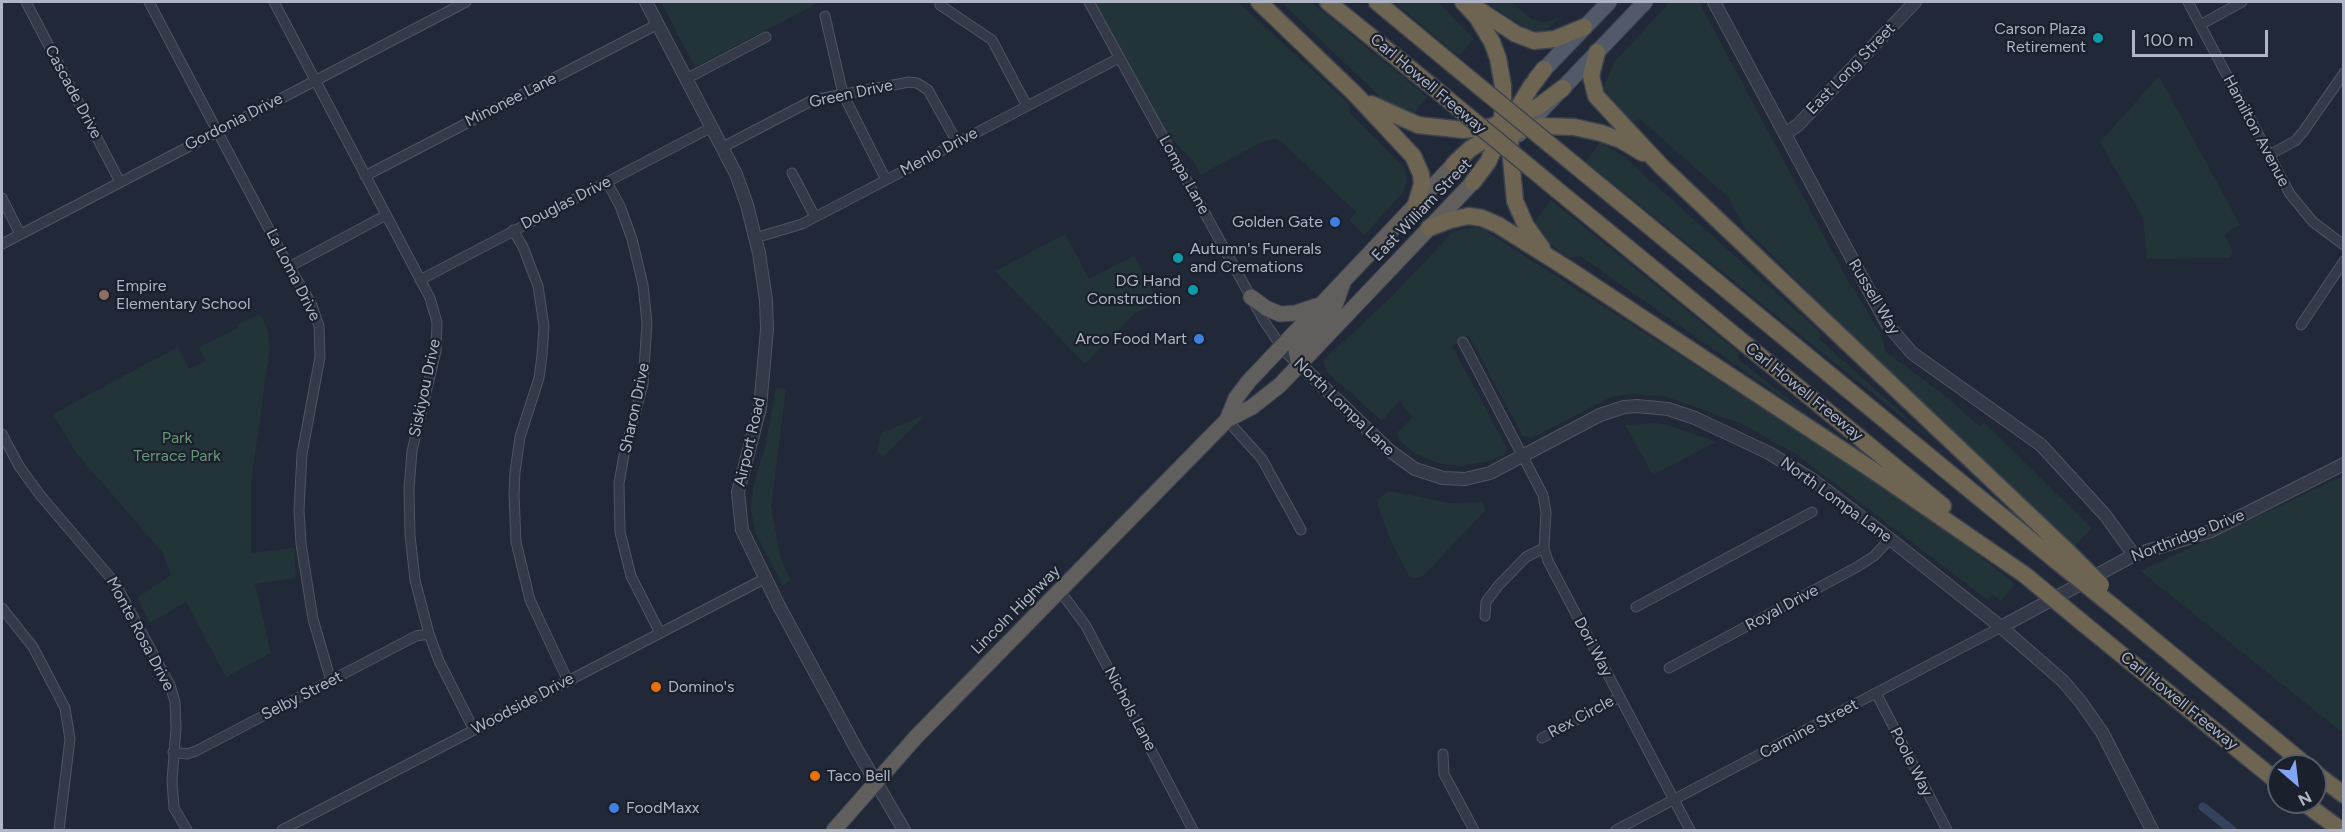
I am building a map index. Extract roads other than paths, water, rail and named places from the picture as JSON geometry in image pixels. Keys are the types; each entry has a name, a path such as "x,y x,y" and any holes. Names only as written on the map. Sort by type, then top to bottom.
{"highway":[{"path":"1259,2 1355,94 1415,158 1421,174 1420,191 1416,204"},
{"name":"Carl Howell Freeway","path":"1328,2 2267,773"},
{"name":"Carl Howell Freeway","path":"1377,2 1576,166 2060,555 2118,606 2139,628 2292,754"},
{"path":"1464,2 1531,40 1552,39 1584,27"},
{"path":"1464,2 1481,22 1495,49 1502,79 1512,188 1521,216 1539,244 1551,257 1568,269"},
{"path":"1597,52 1591,76 1596,96 1661,166 2060,555"},
{"path":"1473,182 1488,162 1522,100 1544,69"},
{"path":"1454,164 1476,145 1539,106 1563,88"},
{"path":"1355,94 1392,115 1424,126 1455,130 1564,126 1601,133 1632,147 1661,166"},
{"name":"East William Street","path":"1281,346 1454,164"},
{"name":"East William Street","path":"1299,364 1473,182"},
{"path":"1429,228 1461,217 1482,218 1498,225 1874,471 2025,575"},
{"path":"1299,364 1296,351 1333,311 1344,280"},
{"path":"1251,297 1271,310 1285,314 1295,313 1322,303"},
{"name":"Lincoln Highway","path":"1227,420 1238,394 1281,346"},
{"name":"Lincoln Highway","path":"834,831 876,781 953,699 1227,420 1260,401 1299,364"},
{"path":"2327,782 2343,795"},
{"path":"2319,814 2341,831"}],"main road":[{"path":"1544,69 1608,2"},
{"path":"1563,88 1645,2"}],"street":[{"name":"Cascade Drive","path":"26,2 120,182"},
{"name":"La Loma Drive","path":"149,2 315,313 320,340 320,357 302,454 299,510 301,544 313,619 331,681"},
{"name":"Siskiyou Drive","path":"274,2 420,280 434,312 436,351 412,452 409,489 410,536 415,580 429,634 439,661 474,730"},
{"name":"Gordonia Drive","path":"2,244 466,2"},
{"name":"Airport Road","path":"646,2 723,147 740,186 755,238 764,281 767,329 760,408 740,481 738,500 744,536 764,579 904,831"},
{"name":"Lompa Lane","path":"1089,2 1266,325 1281,346"},
{"name":"Russell Way","path":"1714,2 1887,324 1900,341 1926,364 2041,446 2105,515 2134,555"},
{"name":"East Long Street","path":"1785,134 1798,125 1915,2"},
{"name":"Hamilton Avenue","path":"2187,2 2299,207 2313,222 2343,245"},
{"path":"2200,25 2242,2"},
{"path":"940,5 992,40 1027,106"},
{"path":"825,16 843,94 886,180"},
{"name":"Minonee Lane","path":"365,176 658,24"},
{"path":"687,79 766,37"},
{"name":"Menlo Drive","path":"755,238 793,228 816,217 1119,58"},
{"path":"2269,155 2290,145 2303,132 2343,73"},
{"name":"Green Drive","path":"723,147 806,103 905,82 919,84 932,95 957,142"},
{"name":"Douglas Drive","path":"420,280 712,127"},
{"path":"792,173 816,217"},
{"name":"Sharon Drive","path":"607,182 626,223 634,247 643,285 647,322 643,384 619,483 620,532 631,576 660,633"},
{"path":"2,198 20,234"},
{"path":"289,267 386,215"},
{"path":"513,230 523,247 538,286 544,326 539,378 520,437 515,472 516,542 530,600 568,681"},
{"path":"2301,325 2343,261"},
{"name":"Dori Way","path":"1463,342 1540,489 1546,506 1544,548 1551,568 1690,831"},
{"name":"North Lompa Lane","path":"1281,346 1390,451 1409,465 1426,473 1453,479 1473,478 1499,469 1594,418 1615,410 1637,406 1668,409 1711,424 1769,453 1813,480 1890,539 2055,673 2089,713 2111,748 2152,831"},
{"path":"1227,420 1262,459 1301,530"},
{"name":"Monte Rosa Drive","path":"2,434 19,466 40,495 115,583 170,685 175,702 176,728 172,781 174,808 187,831"},
{"name":"Northridge Drive","path":"2001,627 2134,555 2211,531 2235,521 2343,464"},
{"path":"1636,607 1812,512"},
{"name":"Royal Drive","path":"1669,668 1863,564 1890,539"},
{"path":"1485,616 1486,602 1492,592 1522,561 1544,548"},
{"name":"Woodside Drive","path":"282,831 764,579"},
{"name":"Nichols Lane","path":"1060,591 1086,626 1193,831"},
{"path":"2,608 33,647 65,708 70,738 59,831"},
{"name":"Carmine Street","path":"1616,831 2001,627"},
{"name":"Selby Street","path":"173,752 187,754 196,751 416,636 429,634"},
{"name":"Poole Way","path":"1876,693 1947,831"},
{"name":"Rex Circle","path":"1542,738 1620,697"},
{"path":"1443,754 1444,774 1474,831"}],"waterway":[{"path":"2203,807 2232,830"}],"place":[{"name":"Carson Plaza Retirement","path":"2098,38"},
{"name":"Golden Gate","path":"1335,222"},
{"name":"Autumn's Funerals and Cremations","path":"1178,258"},
{"name":"DG Hand Construction","path":"1193,290"},
{"name":"Empire Elementary School","path":"104,295"},
{"name":"Arco Food Mart","path":"1199,339"},
{"name":"Domino's","path":"656,687"},
{"name":"Taco Bell","path":"815,776"},
{"name":"FoodMaxx","path":"614,808"}],"park label":[{"name":"Park Terrace Park","path":"177,447"}]}
